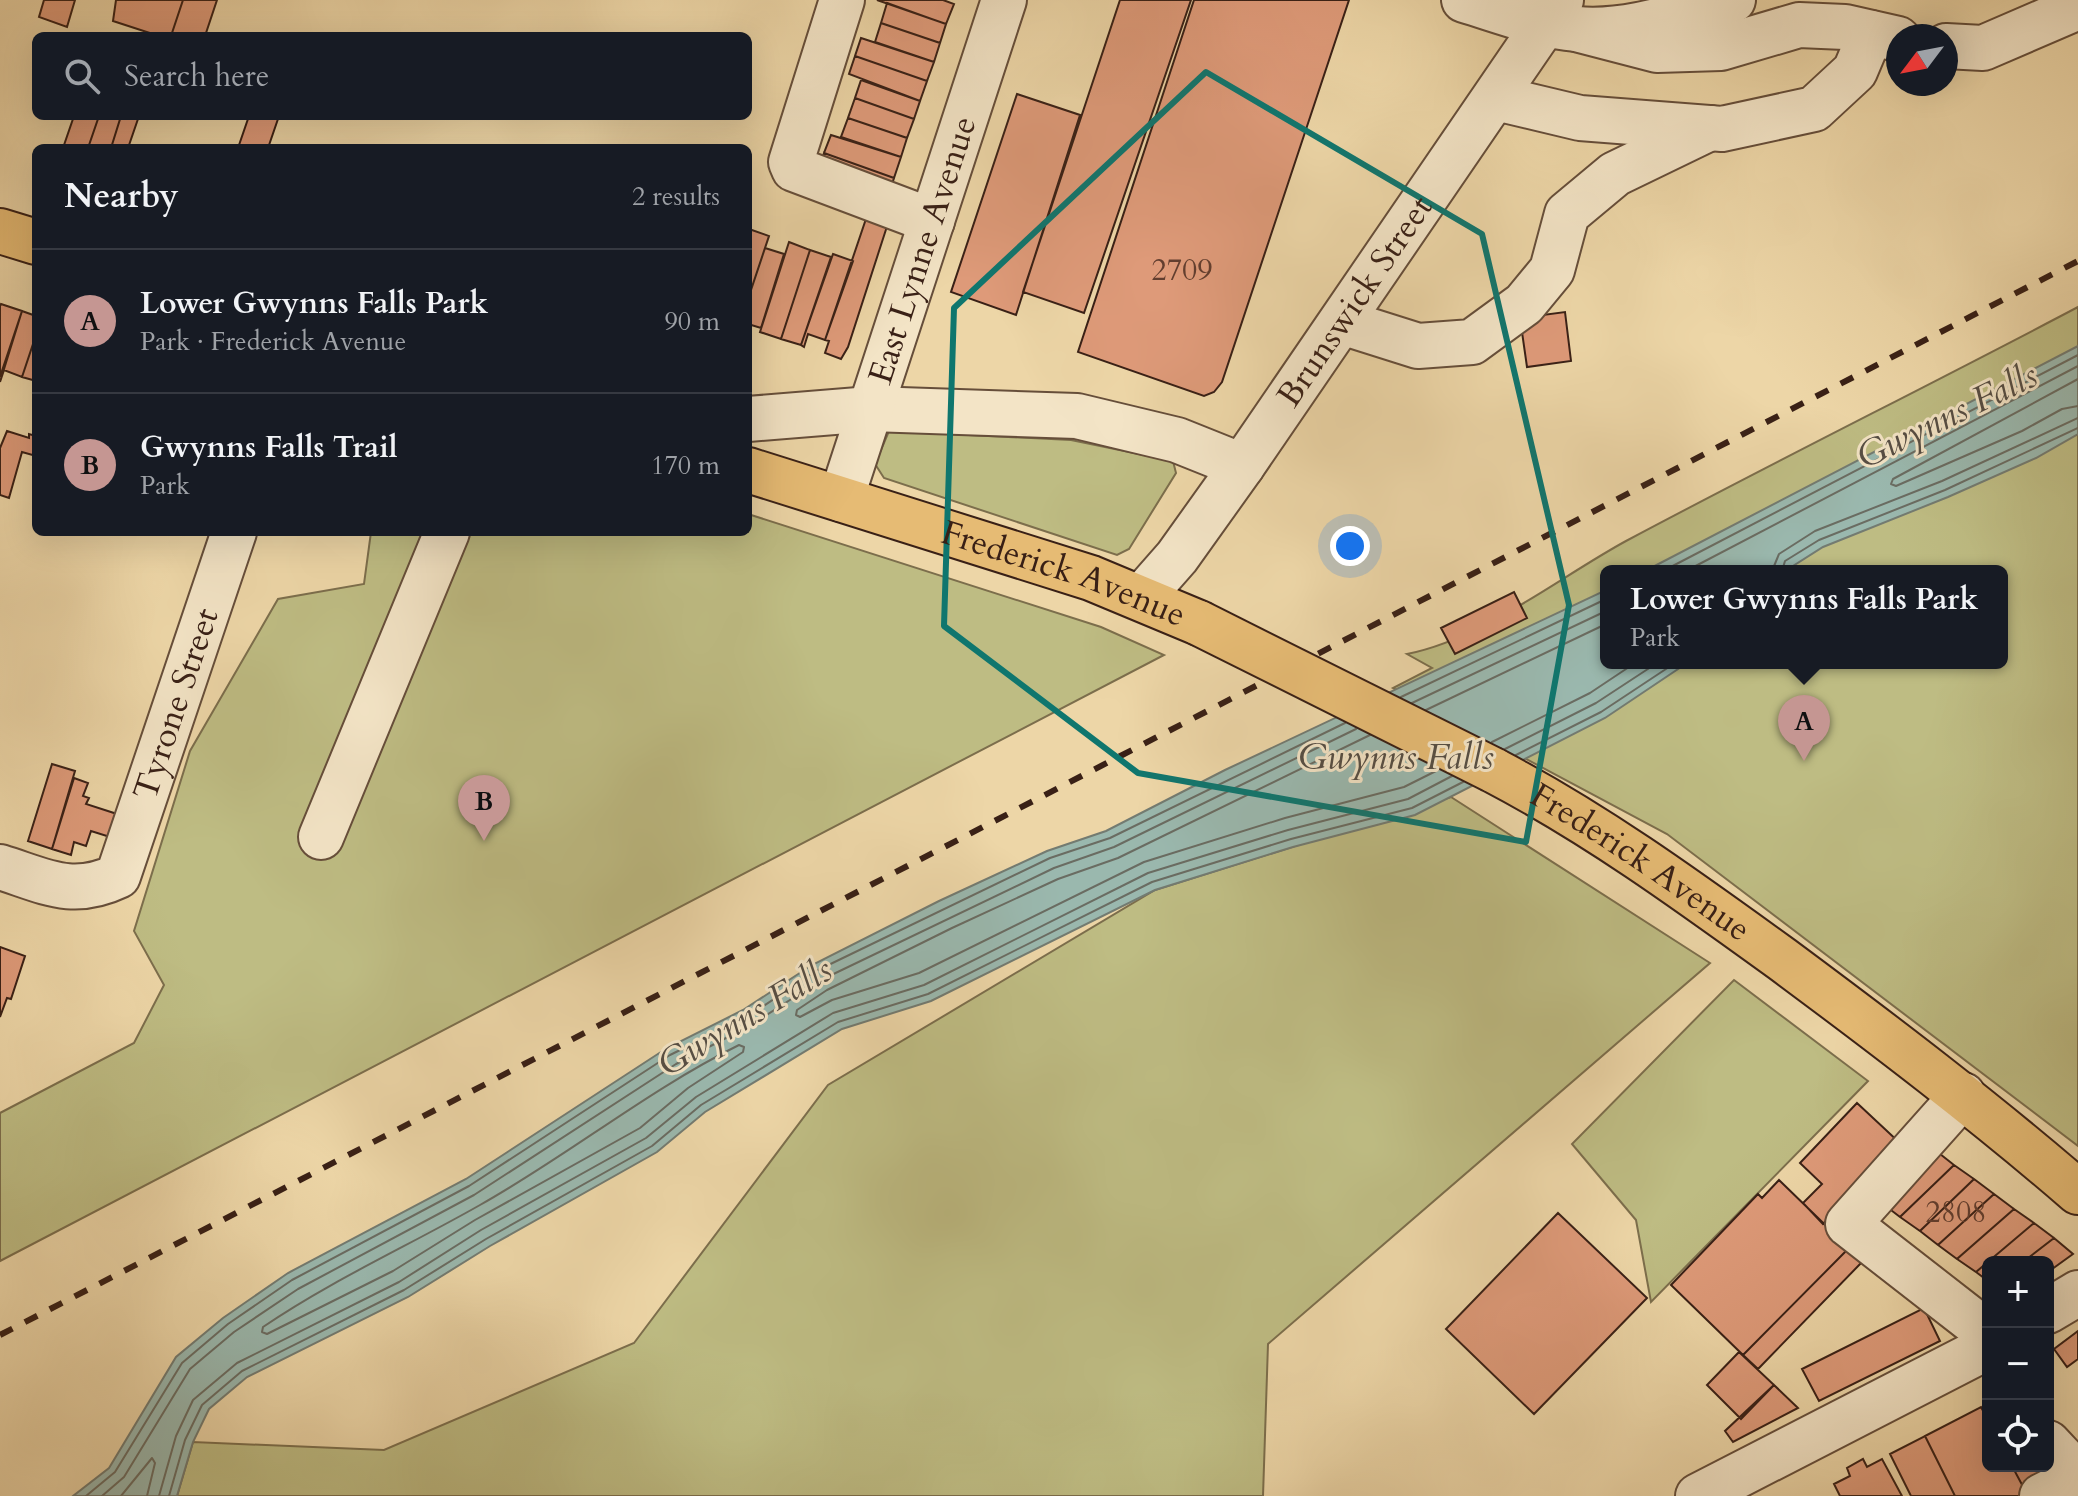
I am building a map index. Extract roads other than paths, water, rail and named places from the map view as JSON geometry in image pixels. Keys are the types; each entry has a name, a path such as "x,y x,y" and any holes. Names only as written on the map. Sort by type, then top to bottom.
{"main road":[{"path":"0,231 32,241"},
{"name":"Frederick Avenue","path":"752,471 1141,598 1199,623 1562,806 1683,887 1963,1095 2078,1192"}],"street":[{"path":"842,0 791,162 794,169 932,221"},
{"name":"East Lynne Avenue","path":"841,499 1004,0"},
{"path":"1464,0 1624,29 1733,0"},
{"path":"1958,47 1983,48 2078,7"},
{"path":"1496,98 1580,118 1722,129 1814,109 1855,71 1884,36 1845,27 1799,25 1721,48 1657,50 1562,18"},
{"name":"Brunswick Street","path":"1141,598 1177,557 1242,466 1496,98 1562,18"},
{"path":"1342,322 1418,346 1472,342 1524,304 1552,270 1567,214 1615,174 1710,128"},
{"path":"752,419 871,409 1077,416 1177,440 1242,466"},
{"name":"Tyrone Street","path":"0,867 70,889 96,887 118,876 233,536"},
{"path":"321,837 445,536"},
{"path":"1963,1095 1848,1224 1982,1354"},
{"path":"2054,1307 2078,1293"},
{"path":"1698,1496 1982,1355"},
{"path":"2042,1496 2078,1476 2054,1450"}],"water":[{"name":"Gwynns Falls","path":"2078,346 2078,434 2036,458 1823,547 1794,565 1657,565"},
{"name":"Gwynns Falls","path":"1600,593 1600,669 1678,669 1605,718 1415,815 1293,847 1155,890 931,1001 842,1029 705,1112 657,1152 490,1246 408,1297 247,1377 209,1409 193,1442 177,1496 73,1496 109,1468 176,1357 223,1318 288,1273 466,1179 667,1048 743,1010 812,965 1047,851 1106,831 1225,770"}],"railway":[{"path":"0,1335 2078,261"}],"place":[{"name":"Lower Gwynns Falls Park","path":"1804,761"},
{"name":"Gwynns Falls Trail","path":"484,841"}]}
